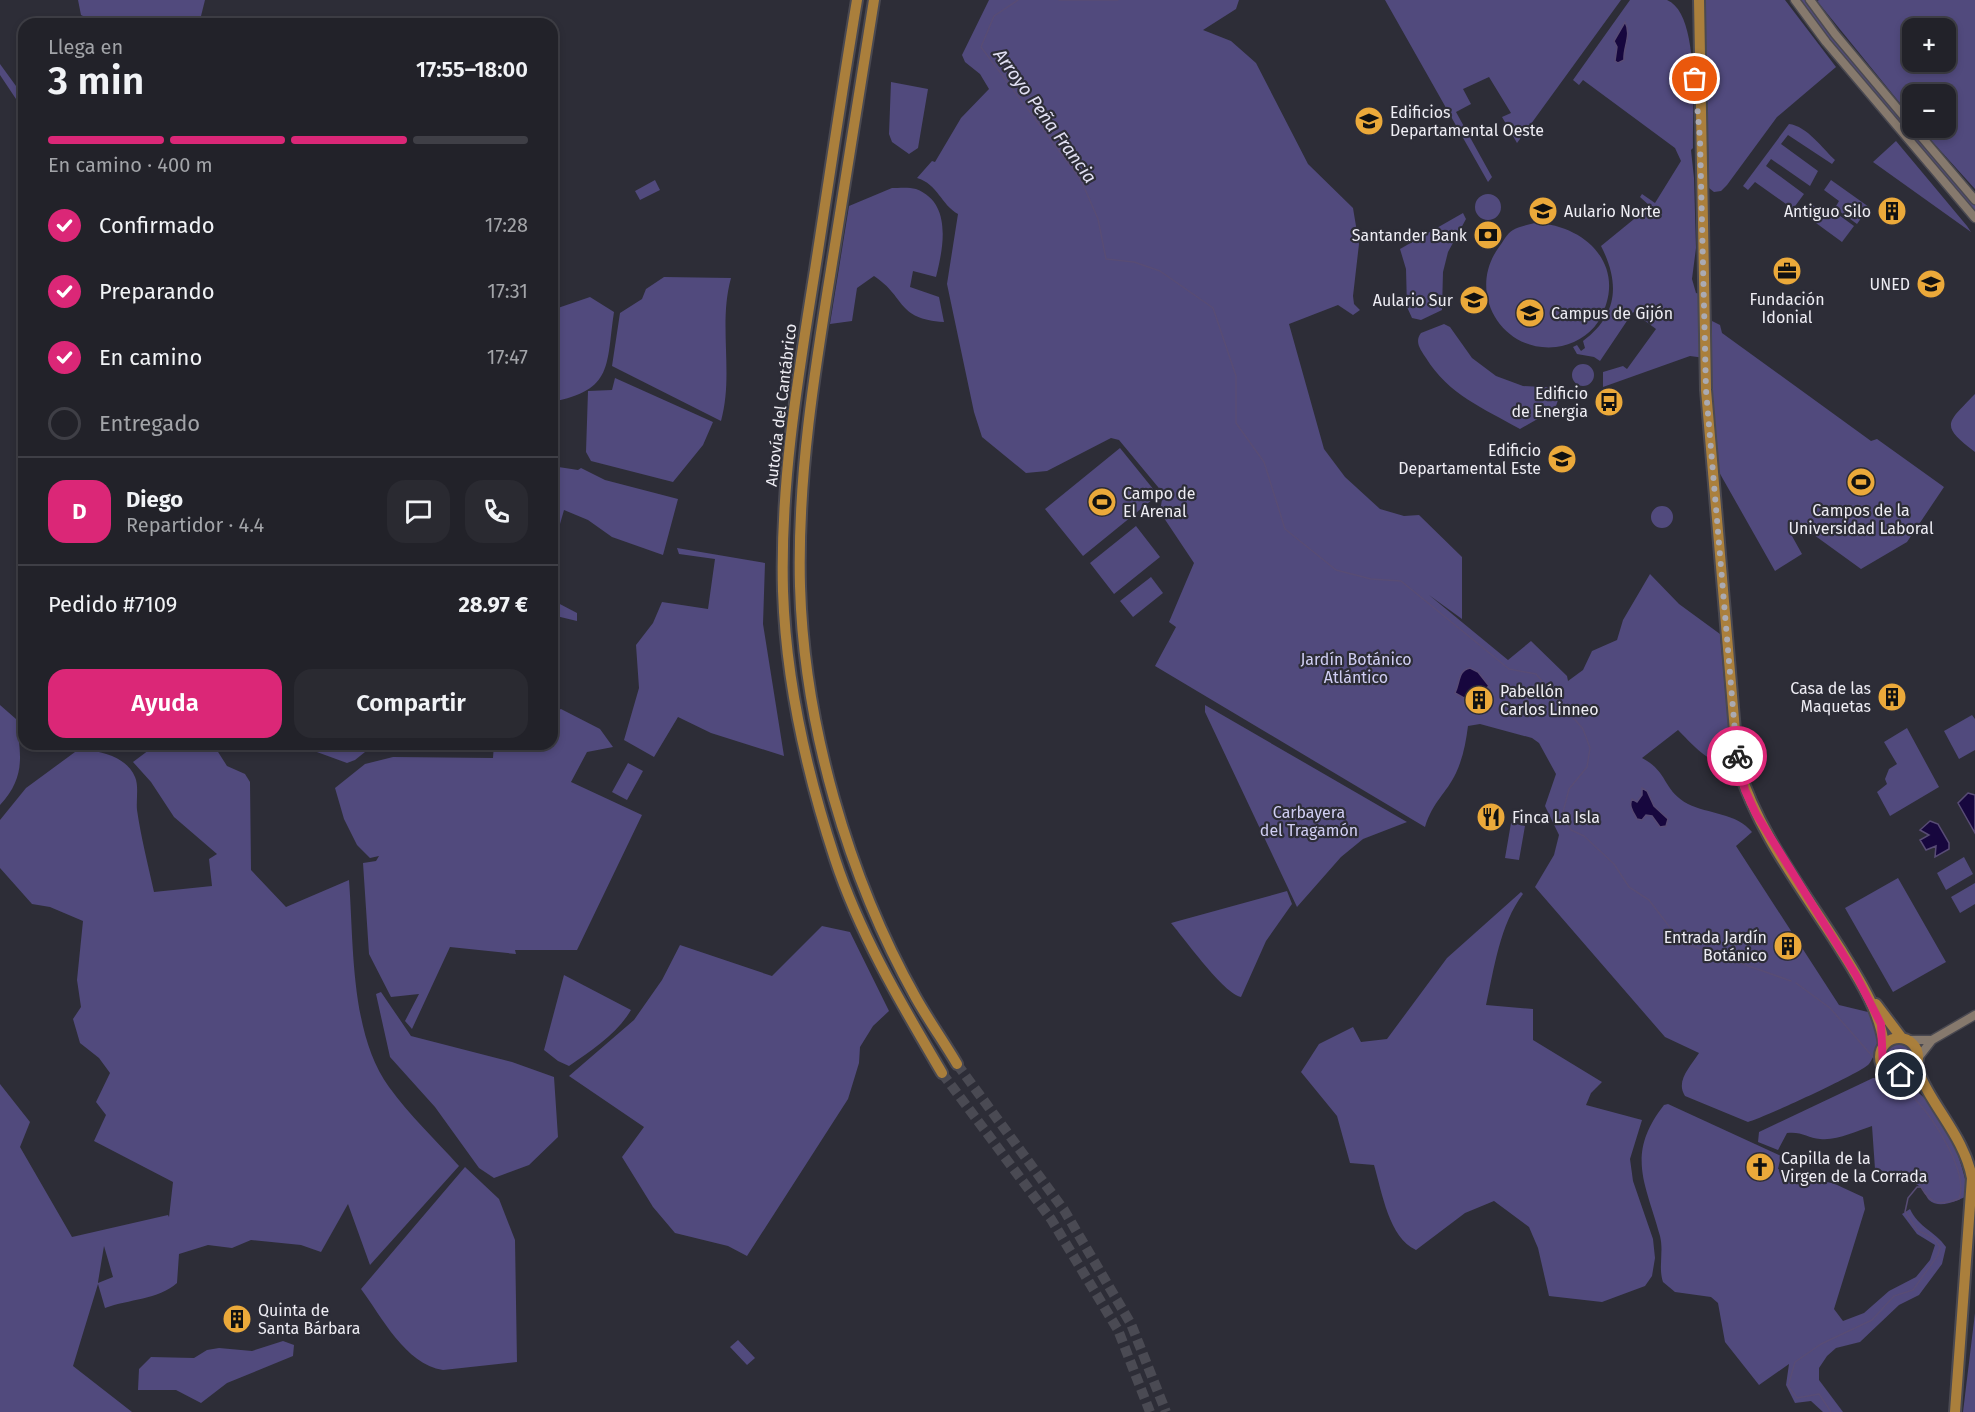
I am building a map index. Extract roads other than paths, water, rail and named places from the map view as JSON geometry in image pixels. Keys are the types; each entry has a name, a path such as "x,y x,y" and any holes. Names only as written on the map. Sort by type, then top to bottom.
{"highway":[{"path":"837,130 840,80 851,0"},
{"name":"Autovía del Cantábrico","path":"857,0 789,440 783,533 783,595 791,672 811,777 836,862 866,934 902,1005 942,1073"},
{"name":"Autovía del Cantábrico","path":"874,0 807,431 800,525 800,588 807,668 826,767 852,854 881,926 916,997 957,1064"},
{"path":"1694,0 1695,101 1700,139"},
{"path":"1699,0 1706,390 1738,766 1756,814 1856,975 1881,1024 1884,1045 1881,1054 1883,1066 1894,1075 1901,1075 1912,1070 1917,1062"},
{"path":"1856,975 1905,1039 1916,1048 1917,1062 1933,1098 1958,1136 1969,1162 1972,1178 1955,1412"},
{"path":"1884,1045 1905,1039"},
{"path":"1901,1075 1918,1084 1933,1098"}],"street":[{"path":"1795,0 1826,42 1975,218"},
{"path":"1810,0 1835,34 1902,114"},
{"path":"1922,138 1975,200"},
{"path":"1917,1062 1932,1040 1975,1016"},
{"path":"1905,1039 1932,1040"}],"waterway":[{"name":"Arroyo Peña Francia","path":"1018,0 994,16 981,47 1081,180 1098,219 1106,259 1134,262 1160,271 1213,308 1236,376 1236,423 1264,462 1285,529 1336,570 1371,579 1401,581 1509,669 1536,674 1583,729 1590,748 1587,767 1569,789 1563,812 1571,830 1584,836 1614,864 1629,887 1649,900 1681,942 1791,981"},
{"name":"Arroyo Peña Francia","path":"1059,0 1118,0"},
{"name":"Arroyo Peña Francia","path":"1796,983 1830,1008 1873,1057"},
{"name":"Arroyo Peña Francia","path":"1831,1412 1819,1394 1797,1398 1788,1386 1795,1362 1821,1344 1872,1320 1894,1296 1913,1290 1938,1255 1940,1247 1935,1239 1917,1230 1905,1212 1908,1198 1917,1187 1921,1187 1929,1198 1942,1203 1959,1199 1961,1188 1954,1161 1940,1132 1923,1108 1890,1077"}],"tunnel":[{"path":"957,1064 1064,1210 1131,1324 1166,1412"},
{"path":"942,1073 1051,1219 1118,1330 1150,1412"}],"place":[{"name":"Edificios Departamental Oeste","path":"1369,121"},
{"name":"Aulario Norte","path":"1543,211"},
{"name":"Antiguo Silo","path":"1892,211"},
{"name":"Santander Bank","path":"1488,235"},
{"name":"Fundación Idonial","path":"1787,271"},
{"name":"UNED","path":"1931,284"},
{"name":"Aulario Sur","path":"1474,300"},
{"name":"Campus de Gijón","path":"1530,313"},
{"name":"Edificio de Energia","path":"1609,402"},
{"name":"Edificio Departamental Este","path":"1562,459"},
{"name":"Campos de la Universidad Laboral","path":"1861,482"},
{"name":"Campo de El Arenal","path":"1102,502"},
{"name":"Casa de las Maquetas","path":"1892,697"},
{"name":"Pabellón Carlos Linneo","path":"1479,700"},
{"name":"Finca La Isla","path":"1491,817"},
{"name":"Entrada Jardín Botánico","path":"1788,946"},
{"name":"Capilla de la Virgen de la Corrada","path":"1760,1167"},
{"name":"Quinta de Santa Bárbara","path":"237,1319"}],"park label":[{"name":"Jardín Botánico Atlántico","path":"1356,668"},
{"name":"Carbayera del Tragamón","path":"1309,821"}]}
